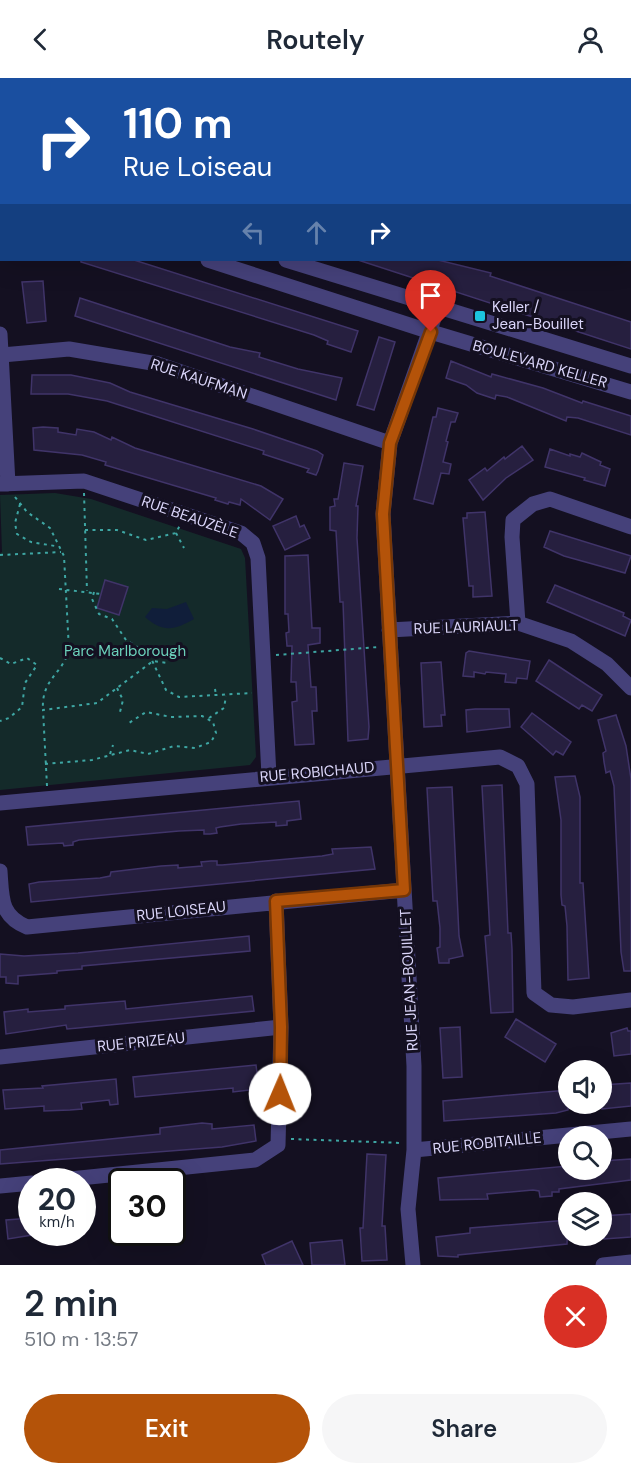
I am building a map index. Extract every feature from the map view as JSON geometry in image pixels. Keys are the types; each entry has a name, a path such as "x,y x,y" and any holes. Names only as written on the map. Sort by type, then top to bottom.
{"street":[{"name":"BOULEVARD KELLER","path":"211,261 431,332 631,392"},
{"name":"BOULEVARD KELLER","path":"289,261 631,366"},
{"name":"RUE JEAN-BOUILLET","path":"412,1265 408,1209 414,1147 414,1066 383,514 390,443 438,307"},
{"path":"0,334 4,484"},
{"name":"RUE KAUFMAN","path":"2,355 69,349 158,364 390,443"},
{"name":"RUE BEAUZÈLE","path":"4,484 84,481 241,533 253,543 258,558 263,693 269,776"},
{"path":"518,623 512,537 513,520 533,504 550,499 631,527"},
{"name":"RUE LAURIAULT","path":"389,630 518,623 571,641 607,664 631,688"},
{"name":"RUE ROBICHAUD","path":"0,803 269,776 500,757 518,766 527,784 534,993 551,1005 573,1007 631,1000"},
{"name":"RUE LOISEAU","path":"0,871 3,910 13,921 27,927 404,890"},
{"path":"96,1176 255,1160 278,1145 281,1027 276,901"},
{"name":"RUE PRIZEAU","path":"0,1057 281,1027"},
{"name":"RUE ROBITAILLE","path":"414,1147 631,1130"},
{"path":"0,1186 18,1184"},
{"path":"603,1265 631,1262"}],"path":[{"path":"84,481 87,591"},
{"path":"4,484 20,504 50,528 56,546 65,561 69,650 64,662 47,683 43,710 48,798"},
{"path":"20,504 15,523 17,534 31,542 56,546"},
{"path":"85,530 117,530 146,540 176,533 185,516"},
{"path":"176,533 184,548"},
{"path":"0,555 61,552"},
{"path":"59,589 101,594"},
{"path":"94,592 92,600 99,614 112,619 126,640 149,654 164,686 171,694 179,697 263,693"},
{"path":"262,656 390,646"},
{"path":"0,658 11,664 27,658 37,665 25,683 22,707 9,718 0,721"},
{"path":"43,710 91,705 153,661 168,663"},
{"path":"117,688 123,700 120,712"},
{"path":"215,689 216,695"},
{"path":"210,718 224,708 226,695"},
{"path":"45,764 92,760 130,750 148,754 174,746 201,747 211,742 216,734 216,725 210,718 202,716 163,717 146,712 129,723"},
{"path":"110,754 113,745"},
{"path":"279,1138 414,1147"}],"green space":[{"name":"Parc Marlborough","path":"55,493 91,499 241,549 245,558 256,757 250,765 0,790 0,553 2,552 0,495"}],"water":[{"path":"186,602 194,619 181,626 163,628 145,617 152,608 167,609"}],"building":[{"path":"137,261 358,331 351,352 327,344 328,341 314,335 81,262"},
{"path":"361,261 442,261 491,273 490,276 631,322 631,349"},
{"path":"43,281 46,321 27,323 22,282"},
{"path":"80,298 230,347 260,353 259,357 298,369 342,378 336,400 75,316"},
{"path":"379,337 395,342 374,410 357,405"},
{"path":"451,361 491,377 492,374 543,388 582,403 583,401 631,416 631,435 578,418 567,417 566,421 507,397 496,395 495,399 477,393 466,385 446,378"},
{"path":"32,375 71,375 110,383 130,392 253,429 323,455 316,475 307,472 309,469 263,454 264,451 107,401 68,394 31,394"},
{"path":"438,408 458,413 455,422 451,422 446,441 448,442 443,462 451,464 449,474 441,473 433,504 414,499 433,417 436,417"},
{"path":"33,428 58,428 58,432 76,435 77,429 94,432 111,440 112,437 135,448 261,486 283,499 270,520 241,499 240,505 229,502 228,504 215,500 216,498 105,465 106,462 82,455 34,450"},
{"path":"522,446 533,460 506,478 483,500 469,480 485,468 487,471"},
{"path":"550,449 570,456 570,454 580,457 582,453 601,462 600,465 610,469 605,486 545,467"},
{"path":"344,463 363,466 356,506 358,506 357,538 369,727 368,739 348,741 343,602 340,602 336,531 330,530 330,507 335,506 334,499 338,499"},
{"path":"485,512 492,596 473,597 473,586 469,586 463,518 467,518 467,513"},
{"path":"296,516 300,527 304,525 310,538 285,550 273,526"},
{"path":"550,531 631,556 625,573 564,556 544,547"},
{"path":"308,555 312,628 320,628 320,643 308,645 311,687 316,687 317,711 312,711 314,744 295,745 292,702 297,701 296,682 291,682 292,646 287,646 286,633 289,632 288,614 285,614 285,556"},
{"path":"105,580 128,587 119,615 97,608"},
{"path":"555,585 624,613 623,616 631,620 625,636 547,602"},
{"path":"469,651 530,661 527,679 517,678 516,683 505,682 506,674 486,672 485,674 474,672 474,677 463,676 466,653"},
{"path":"549,660 602,695 592,711 582,705 579,709 536,681"},
{"path":"441,662 445,715 441,715 442,726 424,727 421,663"},
{"path":"509,709 510,727 467,732 466,710"},
{"path":"532,713 571,742 563,755 556,751 553,755 521,727"},
{"path":"616,715 626,746 631,779 631,971 624,971 621,952 614,786 610,771 606,773 603,753 606,751 598,720"},
{"path":"575,776 580,797 580,883 583,883 589,978 568,980 567,926 565,906 562,905 561,895 561,820 555,777"},
{"path":"502,785 508,933 511,933 512,949 513,1012 491,1013 485,936 490,935 482,786"},
{"path":"452,787 459,936 463,956 449,959 449,963 439,963 437,948 440,947 440,928 437,901 433,901 427,788"},
{"path":"299,801 301,819 287,821 287,825 276,826 276,822 241,824 216,828 217,833 210,834 204,834 204,830 179,831 79,840 73,842 73,845 64,846 63,843 28,845 26,827"},
{"path":"371,847 375,869 31,902 29,884 39,882 100,878 110,876 111,872 161,866 178,865 178,868 202,866 201,862 211,861 217,861 217,865 222,865 322,856 333,854 332,849"},
{"path":"249,936 250,951 82,966 82,969 57,971 57,973 18,976 18,984 6,983 6,977 0,977 0,954 24,956 78,953"},
{"path":"252,996 254,1011 67,1029 66,1025 6,1034 4,1012 28,1009 28,1012 65,1009 65,1006 125,1001 126,1009"},
{"path":"516,1019 556,1044 545,1062 505,1037"},
{"path":"460,1027 462,1077 443,1078 440,1028"},
{"path":"627,1028 631,1031 631,1054 614,1056 611,1033"},
{"path":"256,1065 259,1089 233,1092 233,1088 135,1097 133,1077"},
{"path":"116,1079 118,1104 110,1105 109,1100 81,1103 82,1109 44,1111 44,1106 5,1109 3,1090 43,1088 42,1086"},
{"path":"631,1083 631,1106 612,1108 612,1084"},
{"path":"558,1091 558,1112 444,1121 443,1101"},
{"path":"212,1124 212,1129 254,1125 256,1141 222,1147 0,1164 0,1150 160,1134 160,1128"},
{"path":"367,1154 386,1155 382,1226 385,1226 387,1260 362,1261 360,1228 363,1228"},
{"path":"631,1159 631,1180 559,1189 559,1192 552,1192 552,1196 540,1197 539,1191 533,1190 487,1194 488,1199 440,1200 438,1178 558,1167 558,1180 612,1180 612,1160"},
{"path":"631,1214 631,1237 612,1238 612,1215"},
{"path":"18,1219 18,1237 8,1239 6,1220"},
{"path":"558,1221 558,1245 458,1255 458,1257 438,1256 436,1237 470,1233 470,1228"},
{"path":"342,1240 345,1265 312,1265 310,1243"},
{"path":"292,1241 303,1265 266,1265 262,1255"}],"place":[{"name":"Keller / Jean-Bouillet","path":"480,316"}],"route":[{"path":"280,1094 281,1027 276,901 404,890 383,514 390,443 431,332"}]}
